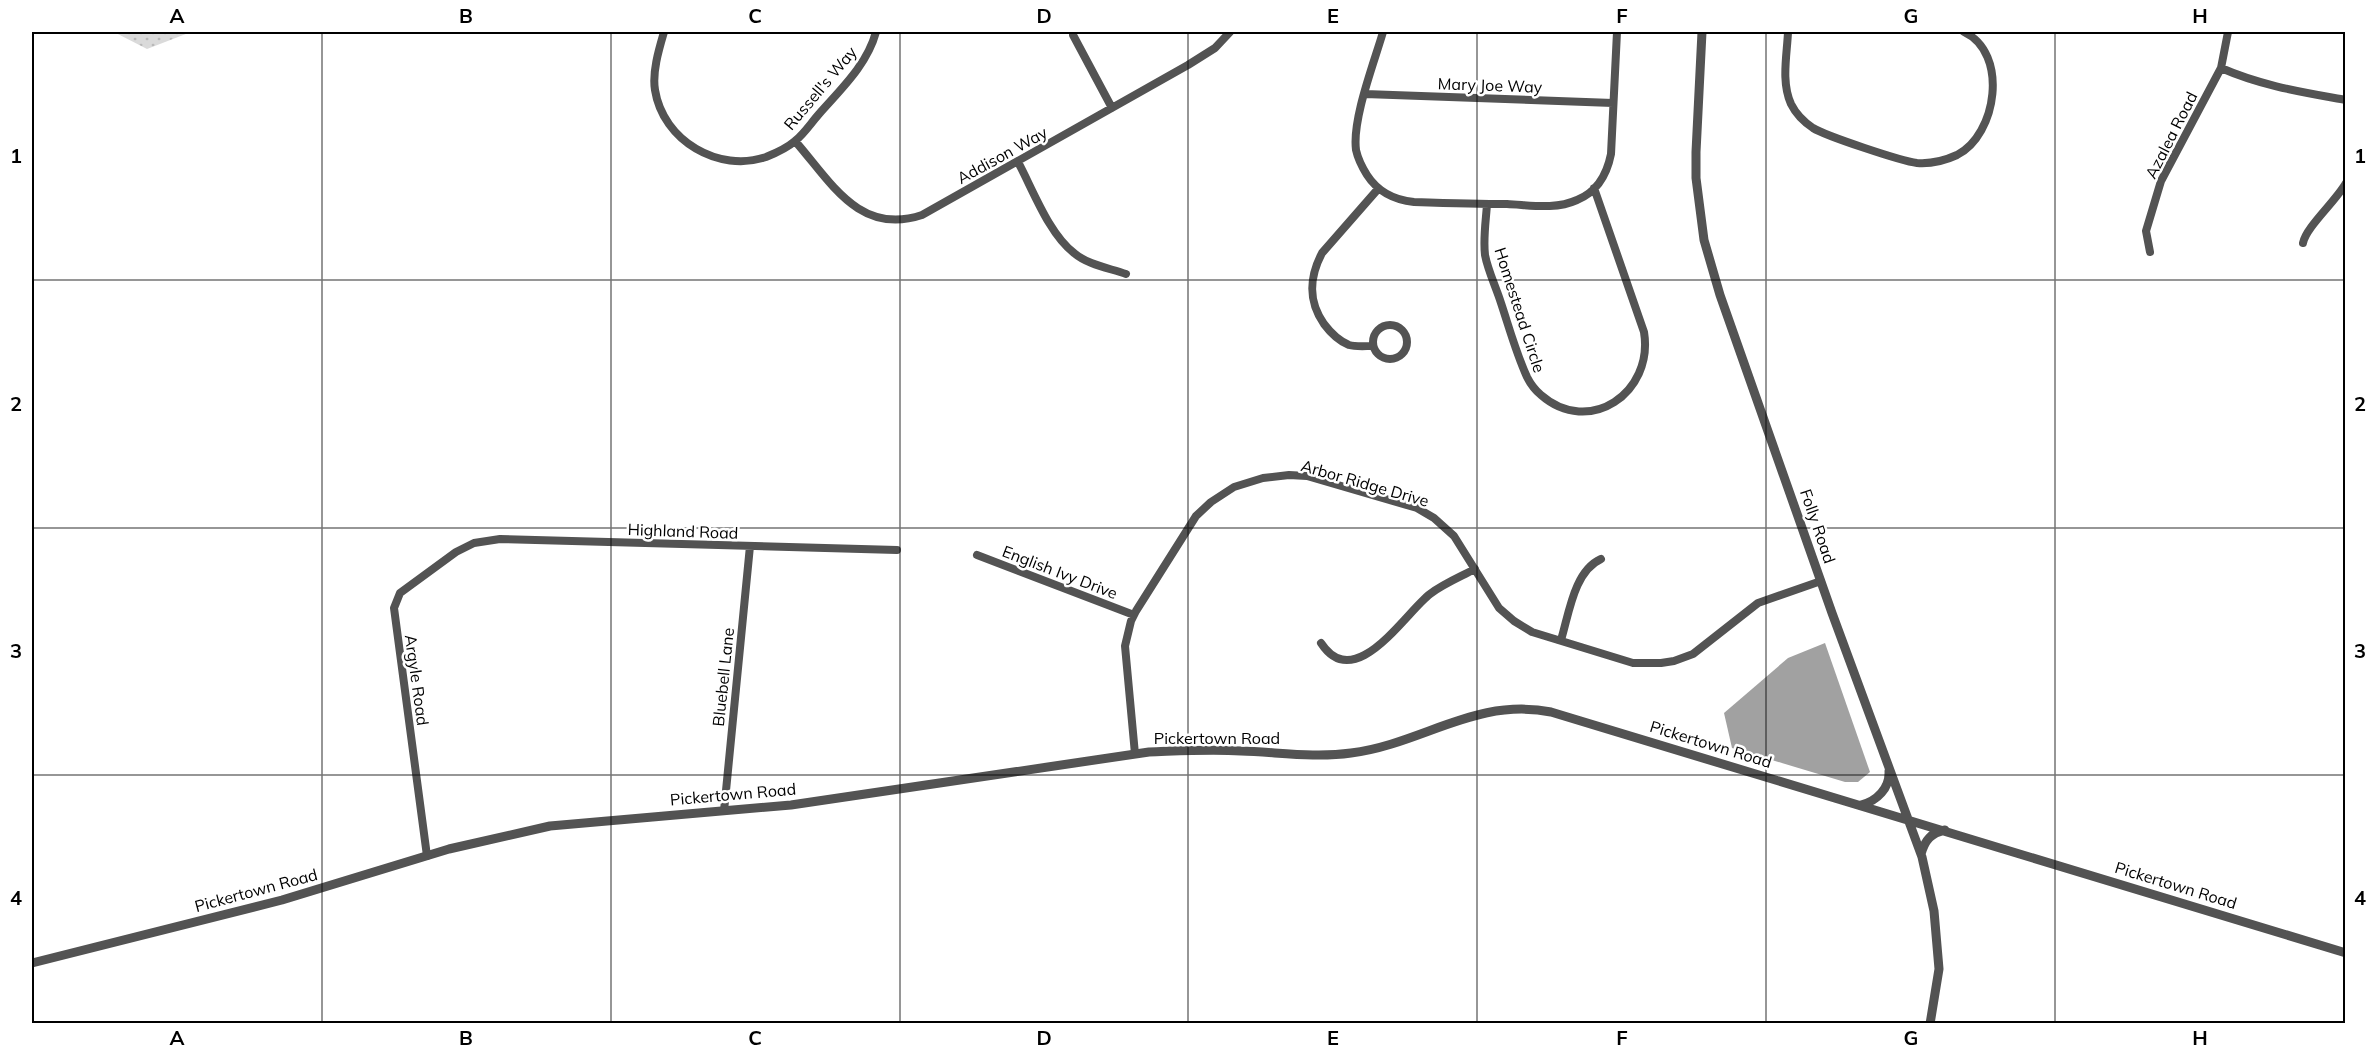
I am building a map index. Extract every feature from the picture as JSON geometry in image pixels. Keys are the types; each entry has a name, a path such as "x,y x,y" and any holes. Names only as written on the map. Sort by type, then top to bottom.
{"street":[{"name":"Russell's Way","path":"664,32 657,61 655,89 666,119 681,139 702,153 732,161 753,160 767,156 795,141 854,74 868,52 876,32"},
{"path":"1073,32 1112,108"},
{"name":"Addison Way","path":"795,141 851,205 861,212 883,220 897,221 922,215 1205,55 1230,32"},
{"path":"1383,32 1356,130 1356,148 1364,170 1378,189 1395,198 1408,201 1554,206 1579,200 1603,177 1611,153 1617,32"},
{"name":"Folly Road","path":"1702,32 1696,152 1698,198 1704,240 1720,295 1821,581 1921,854 1934,911 1939,969 1930,1023"},
{"path":"1788,32 1786,87 1792,105 1805,123 1822,133 1914,163 1939,162 1959,154 1973,143 1983,127 1992,98 1992,69 1979,45 1970,34 1964,32"},
{"name":"Azalea Road","path":"2150,252 2146,231 2161,181 2221,68 2228,32"},
{"path":"2221,68 2244,78 2286,90 2346,100"},
{"name":"Mary Joe Way","path":"1365,94 1613,103"},
{"path":"1018,162 1056,234 1074,253 1091,263 1126,274"},
{"path":"2302,243 2304,236 2346,183"},
{"name":"Homestead Circle","path":"1487,204 1486,259 1526,375 1539,393 1556,405 1573,410 1594,410 1614,402 1632,388 1644,366 1646,345 1644,332 1594,188"},
{"path":"1373,346 1351,345 1334,335 1315,308 1311,284 1316,264 1322,253 1378,189"},
{"path":"1386,325 1399,327 1406,338 1404,351 1394,359 1380,356 1373,346 1375,333 1386,325"},
{"name":"Arbor Ridge Drive","path":"1136,754 1125,646 1134,615 1196,516 1224,492 1245,483 1279,475 1307,476 1424,512 1448,528 1507,616 1532,632 1633,663 1674,661 1693,654 1758,603 1821,581"},
{"name":"Highland Road","path":"469,545 500,539 897,550"},
{"name":"Argyle Road","path":"427,856 394,608 400,593 469,545"},
{"name":"Bluebell Lane","path":"724,811 750,546"},
{"name":"English Ivy Drive","path":"977,555 1134,615"},
{"path":"1561,640 1581,577 1587,567 1601,560"},
{"path":"1321,643 1324,649 1338,658 1359,657 1371,652 1389,637 1430,594 1475,569"},
{"name":"Pickertown Road","path":"32,963 250,909 427,856 503,835 549,826 844,798 1136,754 1194,750 1319,755 1352,753 1380,747 1485,712 1518,708 1551,712 2346,953"},
{"path":"1861,805 1872,801 1882,793 1890,777 1889,767"},
{"path":"1921,854 1927,839 1935,833 1946,830"}],"shaded area":[{"path":"114,32 191,32 147,49"},
{"path":"1825,643 1870,772 1858,782 1845,782 1732,748 1724,713 1788,658"}]}
